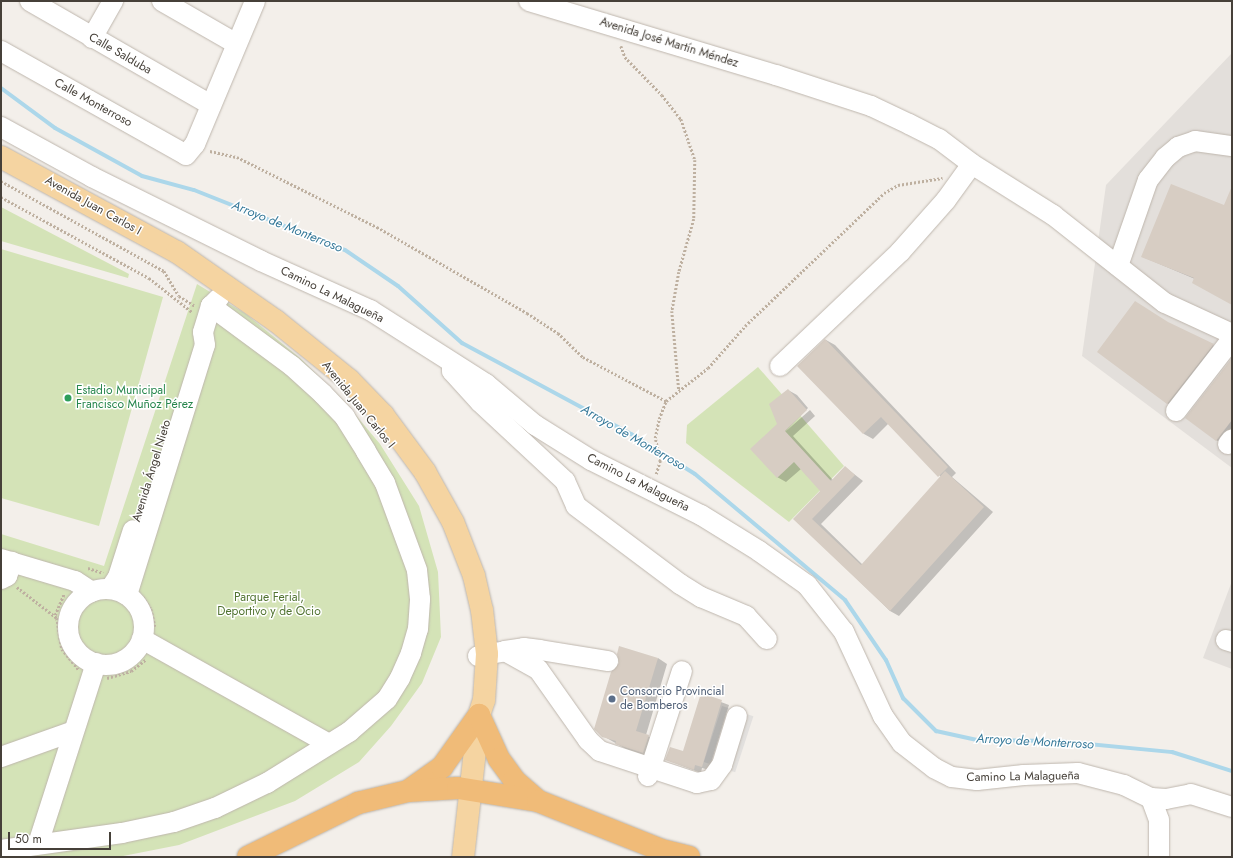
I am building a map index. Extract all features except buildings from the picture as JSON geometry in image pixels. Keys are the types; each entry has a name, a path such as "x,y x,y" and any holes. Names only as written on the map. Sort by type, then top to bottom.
{"highway":[{"path":"408,791 442,767 480,715"},
{"path":"480,715 499,759 514,780 538,801"},
{"path":"248,857 358,803 408,791 471,790 538,801 661,850 689,857"}],"main road":[{"name":"Avenida Juan Carlos I","path":"1,157 177,252 228,286 276,321 319,357 384,433 425,492 462,571 473,614 490,654 477,700 480,715 463,857"}],"street":[{"name":"Calle Salduba","path":"30,1 211,105"},
{"path":"92,38 112,1"},
{"path":"162,1 235,43"},
{"path":"190,150 211,105 235,43 255,1"},
{"name":"Avenida José Martín Méndez","path":"529,1 809,86 1053,215 1147,290 1182,312 1232,334"},
{"name":"Calle Monterroso","path":"1,51 190,150"},
{"name":"Camino La Malagueña","path":"1,127 92,177 260,261 370,310 486,384 535,425 591,460 701,515 808,585 844,632 883,716 902,743 934,768 952,777 977,780 1024,774 1078,774 1124,785 1151,798 1166,799 1191,794 1232,807"},
{"path":"1118,266 1148,180 1165,158 1178,147 1195,141 1232,146"},
{"path":"780,366 900,252 968,170"},
{"name":"Avenida José Martín Méndez","path":"1118,266 1232,320"},
{"path":"1,850 122,833 174,822 208,810 267,783 329,744 372,713 387,698 400,678 418,629 420,599 417,570 385,483 345,417 292,366 207,318 228,286"},
{"name":"Avenida José Martín Méndez","path":"1182,312 1204,315 1232,327"},
{"name":"Avenida Ángel Nieto","path":"117,592 205,345 207,318"},
{"path":"1176,411 1232,339"},
{"path":"453,363 452,372 480,402 565,481 576,506 680,584 701,597 746,616 767,639"},
{"path":"7,582 7,561 117,592 142,615 147,642"},
{"path":"38,844 94,670 88,660 75,648 68,624 73,608 117,592"},
{"path":"147,642 329,744"},
{"path":"94,670 127,658 147,642"},
{"path":"490,654 524,648 608,661"},
{"path":"490,654 528,665 593,756 607,764 649,773 708,795 716,793 720,787 724,776 722,765 737,716"},
{"path":"649,773 682,671"},
{"path":"1,757 74,731"},
{"path":"1151,798 1159,820 1159,857"}],"path":[{"path":"624,29 621,47 625,57 662,95 681,119 695,160 694,220 679,272 672,311 679,392"},
{"path":"190,150 212,152 237,157 377,227 527,313 558,333 583,357 666,401"},
{"path":"648,489 660,461 655,438 658,419 666,401 708,368 756,315 884,193 898,185 968,170"},
{"path":"1,181 164,271 179,296 207,318"},
{"path":"1,197 150,278 177,302 207,318"},
{"path":"7,582 57,618 58,640 64,654 74,666 94,670 112,678 131,671 146,658 147,642 154,619 146,600 117,592"}],"shaded area":[{"path":"1232,53 1232,468 1082,356 1106,185"},
{"path":"1232,581 1232,669 1203,658"},
{"path":"722,706 753,716 735,772 704,762"}],"green space":[{"path":"1,207 129,274 128,278 1,241"},
{"name":"Estadio Municipal Francisco Muñoz Pérez","path":"1,249 163,297 99,526 1,498"},
{"name":"Parque Ferial, Deportivo y de Ocio","path":"197,284 246,314 300,358 343,400 380,444 419,506 438,572 441,637 422,683 391,726 359,762 295,801 179,845 118,857 1,857 1,534 104,566"},
{"path":"758,367 844,466 789,522 686,443 687,425"}],"waterway":[{"name":"Arroyo de Monterroso","path":"1,88 55,128 142,176 194,190 345,250 398,286 462,343 631,434 695,474 845,600 886,660 903,698 936,731 977,740 1057,741 1172,752 1232,771"}],"place":[{"name":"Estadio Municipal Francisco Muñoz Pérez","path":"68,398"},
{"name":"Consorcio Provincial de Bomberos","path":"612,699"}]}
